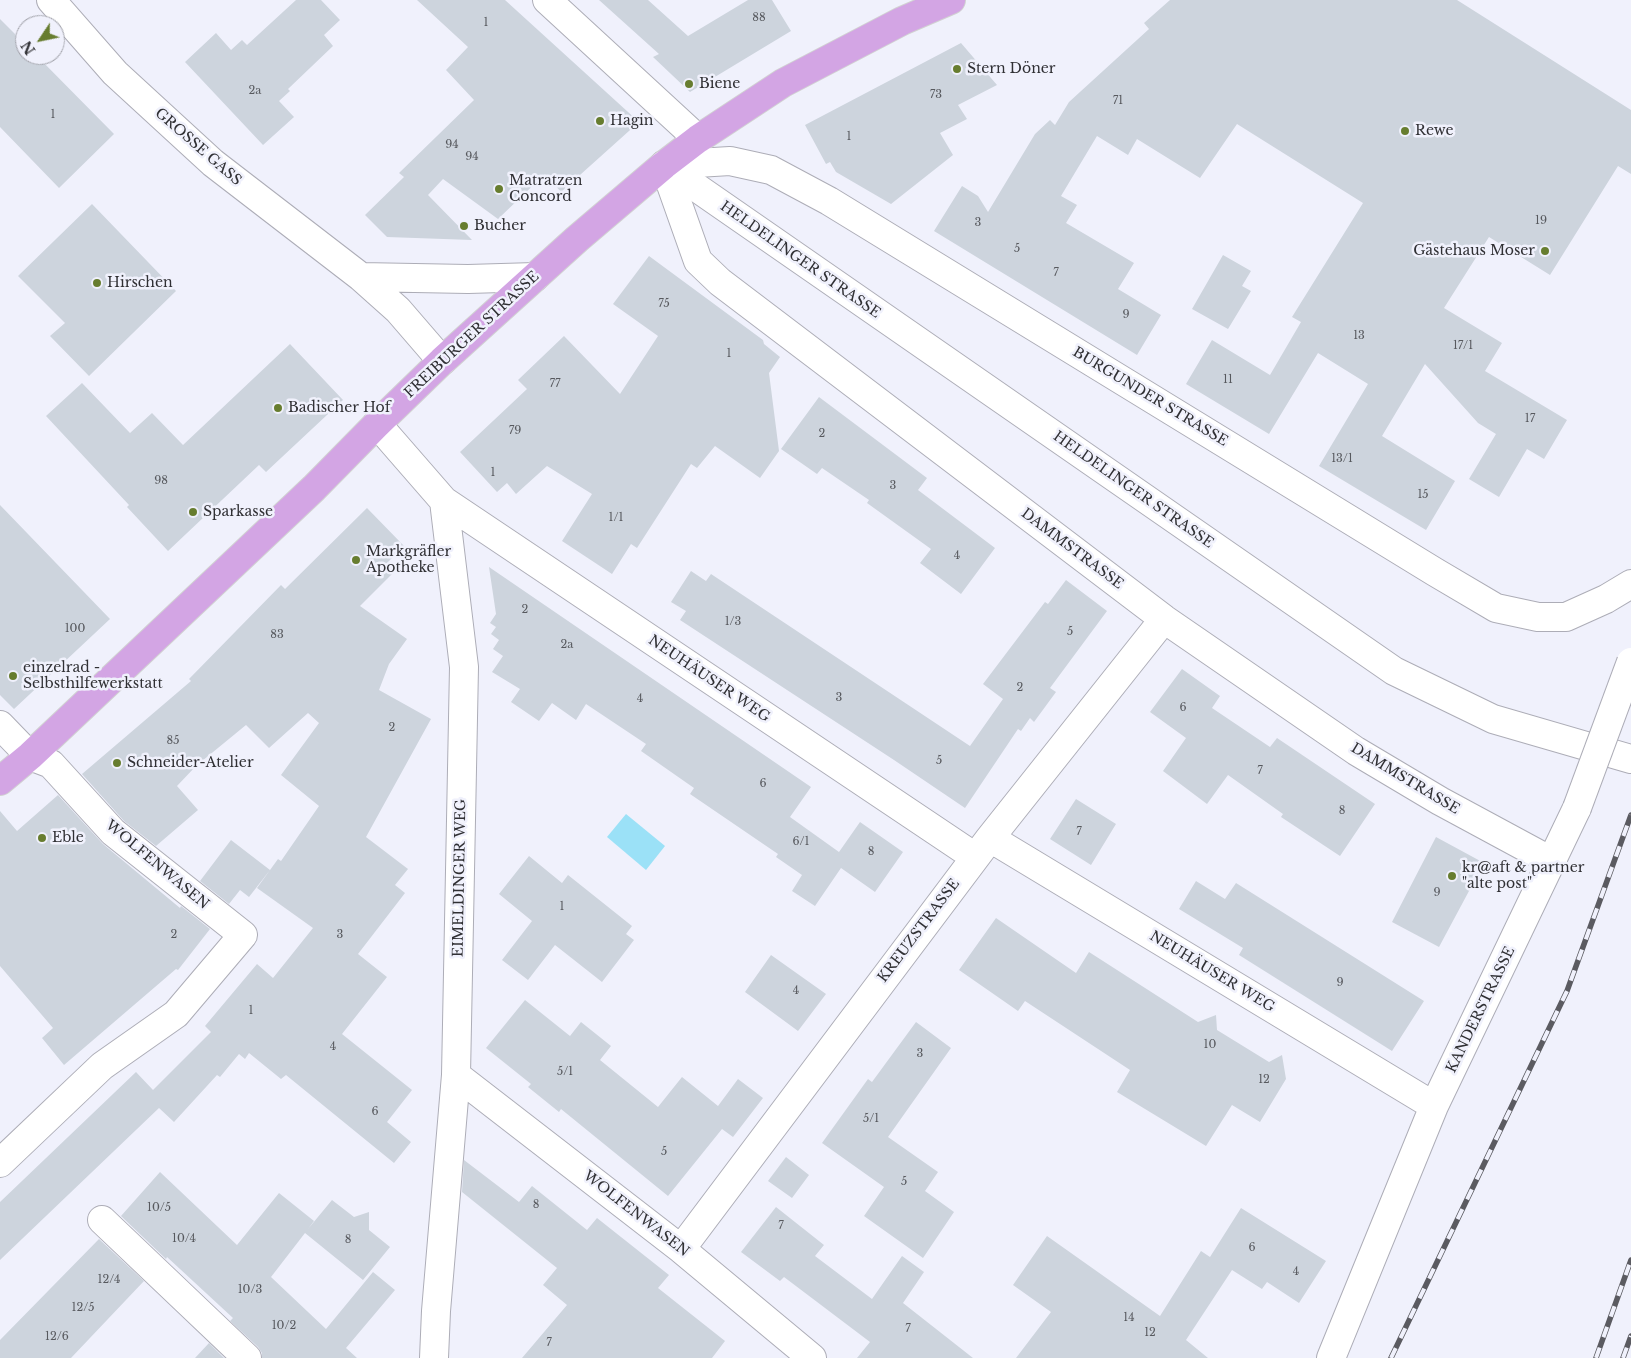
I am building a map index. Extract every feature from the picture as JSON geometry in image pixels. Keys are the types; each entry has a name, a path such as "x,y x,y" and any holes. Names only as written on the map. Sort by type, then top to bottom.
{"main road":[{"name":"FREIBURGER STRASSE","path":"0,781 30,756 314,488 442,362 535,277 664,165 698,139 783,83 902,22 951,0"}],"street":[{"name":"GROSSE GASS","path":"52,0 115,73 213,163 361,277 398,310 442,362"},
{"path":"547,0 612,62 698,139"},
{"name":"BURGUNDER STRASSE","path":"664,165 730,162 772,170 829,200 1496,608 1538,617 1566,617 1606,599 1631,584"},
{"name":"DAMMSTRASSE","path":"664,165 698,261 720,282 1164,619 1356,751 1440,801 1553,862"},
{"name":"HELDELINGER STRASSE","path":"664,165 1394,671 1493,719 1631,759"},
{"path":"361,277 468,279 535,277"},
{"path":"377,424 444,501"},
{"name":"NEUHÄUSER WEG","path":"444,501 982,848 1434,1106"},
{"name":"EIMELDINGER WEG","path":"434,1358 436,1311 456,1075 464,667 444,501"},
{"name":"KREUZSTRASSE","path":"681,1249 982,848 1164,619"},
{"name":"KANDERSTRASSE","path":"1331,1358 1434,1106 1553,862 1577,808 1631,662"},
{"path":"0,725 30,756"},
{"name":"WOLFENWASEN","path":"0,1162 102,1066 176,1014 243,935 113,832 51,764 30,756"},
{"name":"WOLFENWASEN","path":"456,1075 681,1249 812,1358"},
{"path":"102,1220 247,1358"}],"water":[{"path":"626,814 665,846 646,870 607,837"}],"building":[{"path":"296,0 321,0 340,20 324,35 333,46 288,89 290,91 279,101 294,117 263,145 185,62 216,33 231,50 242,40 247,45"},
{"path":"417,0 505,0 639,122 561,192 545,174 498,219 443,179 428,195 472,240 387,237 365,215 404,177 399,173 474,100 446,70 468,47"},
{"path":"599,0 648,0 688,36 748,0 772,0 791,31 690,92 653,57 659,54"},
{"path":"1170,0 1457,0 1631,110 1631,174 1618,166 1550,275 1489,237 1444,308 1502,343 1485,371 1567,420 1544,459 1527,449 1499,497 1469,479 1496,434 1478,423 1425,364 1382,436 1455,481 1426,530 1319,466 1368,384 1318,353 1269,434 1186,384 1212,340 1270,375 1301,322 1292,317 1363,203 1237,124 1200,178 1137,139 1128,155 1097,136 1061,196 1077,205 1066,223 1134,263 1118,289 1161,315 1137,355 934,231 962,186 978,196 988,212 1035,134 1050,120 1055,125 1069,102 1149,29 1144,23"},
{"path":"0,19 15,34 15,65 46,65 114,134 59,188 0,127"},
{"path":"961,43 997,85 958,105 967,119 940,133 953,155 891,204 836,172 830,162 826,164 805,125"},
{"name":"Hirschen","path":"92,204 176,291 89,376 50,336 65,323 18,276"},
{"path":"1223,255 1251,271 1242,286 1251,291 1228,329 1192,309"},
{"path":"649,256 763,340 764,344 780,357 769,373 779,451 760,478 715,446 697,468 691,464 637,548 631,544 612,574 562,541 592,494 547,466 516,494 507,483 497,492 460,452 527,389 518,380 564,336 620,394 658,336 613,304"},
{"path":"290,344 343,400 266,472 259,465 168,551 127,507 129,505 46,416 82,383 130,433 152,413 183,445"},
{"path":"819,397 927,478 918,490 995,548 961,594 920,563 931,549 867,503 869,500 822,468 817,474 781,449"},
{"path":"0,505 110,619 14,709 0,695"},
{"path":"367,508 404,546 388,562 396,570 360,606 407,639 389,664 379,690 431,719 366,837 408,869 395,885 405,893 358,954 387,977 342,1034 412,1090 387,1122 411,1142 394,1163 286,1075 281,1079 249,1053 245,1059 239,1054 220,1077 217,1075 174,1122 159,1108 0,1260 0,1202 136,1072 153,1090 211,1032 205,1026 257,964 273,978 313,928 257,888 278,859 281,861 319,806 281,775 319,723 308,713 269,748 246,725 196,766 177,786 198,810 156,846 124,821 82,774 191,681 189,679 281,585 285,589"},
{"path":"489,567 811,787 790,817 839,852 860,822 903,852 875,892 841,868 815,906 792,891 802,875 776,857 778,854 690,794 694,788 641,751 646,744 586,704 576,720 552,703 539,721 511,702 520,689 492,672 503,656 493,649 499,640 491,634 496,627 490,623 496,614"},
{"path":"691,571 706,581 711,574 970,746 1003,699 983,684 1045,602 1048,604 1066,580 1107,611 1050,688 1056,692 1034,722 1030,718 1021,731 1018,729 965,808 680,620 686,611 671,602"},
{"path":"1182,669 1220,696 1212,708 1270,747 1277,738 1375,804 1340,856 1281,817 1283,814 1228,775 1207,804 1163,771 1186,738 1150,712"},
{"path":"58,795 103,844 180,908 181,906 210,929 178,970 176,969 64,1065 42,1038 53,1028 0,966 0,811 17,831"},
{"path":"1076,799 1116,824 1091,865 1050,839"},
{"path":"1436,837 1484,863 1439,947 1392,922"},
{"path":"231,840 270,870 249,897 240,890 229,904 200,881"},
{"path":"529,856 562,883 568,875 632,926 626,934 634,940 602,982 555,945 528,980 502,960 532,921 499,894"},
{"path":"1196,881 1225,899 1236,883 1424,1001 1392,1051 1239,955 1243,948 1179,909"},
{"path":"996,918 1076,973 1089,952 1198,1022 1216,1015 1217,1030 1269,1062 1282,1055 1286,1079 1260,1122 1232,1105 1206,1146 1117,1092 1130,1070 1025,1001 1018,1011 959,970"},
{"path":"771,955 826,994 798,1031 745,992"},
{"path":"525,1000 570,1036 581,1022 611,1046 600,1060 658,1107 682,1077 718,1106 738,1079 763,1098 733,1137 722,1129 668,1196 561,1109 559,1112 528,1087 531,1084 486,1048"},
{"path":"916,1022 951,1048 888,1137 938,1172 925,1191 954,1212 923,1258 864,1216 884,1187 822,1143 868,1079 872,1082"},
{"path":"786,1157 809,1175 792,1198 768,1181"},
{"path":"464,1160 519,1202 532,1186 587,1230 597,1218 669,1275 658,1288 725,1341 712,1358 522,1358 567,1305 543,1285 557,1268 462,1192"},
{"path":"160,1172 237,1245 279,1193 314,1221 308,1229 332,1200 354,1217 369,1212 369,1230 390,1247 363,1280 305,1233 271,1277 326,1329 373,1272 395,1290 346,1348 357,1358 262,1358 262,1353 258,1347 230,1321 233,1318 121,1216"},
{"path":"776,1207 824,1245 815,1256 872,1299 902,1256 924,1272 903,1303 973,1358 857,1358 870,1342 784,1277 780,1281 741,1252"},
{"path":"1241,1208 1326,1261 1299,1303 1267,1282 1262,1289 1232,1270 1186,1340 1208,1358 1016,1358 1051,1312 1013,1285 1047,1236 1160,1316 1201,1251 1210,1257"},
{"path":"99,1239 144,1281 71,1358 0,1358 0,1340"},
{"path":"209,1343 224,1358 195,1358"}],"railway":[{"path":"1391,1358 1567,991 1631,815"},
{"path":"1596,1358 1631,1260"},
{"path":"1623,1358 1631,1336"}],"place":[{"name":"Stern Döner","path":"957,69"},
{"name":"Biene","path":"689,84"},
{"name":"Hagin","path":"600,121"},
{"name":"Rewe","path":"1405,131"},
{"name":"Matratzen Concord","path":"499,189"},
{"name":"Bucher","path":"464,226"},
{"name":"Gästehaus Moser","path":"1545,251"},
{"name":"Hirschen","path":"97,283"},
{"name":"Badischer Hof","path":"278,408"},
{"name":"Sparkasse","path":"193,512"},
{"name":"Markgräfler Apotheke","path":"356,560"},
{"name":"einzelrad - Selbsthilfewerkstatt","path":"13,676"},
{"name":"Schneider-Atelier","path":"117,763"},
{"name":"Eble","path":"42,838"},
{"name":"kr@aft & partner \"alte post\"","path":"1452,876"}]}
